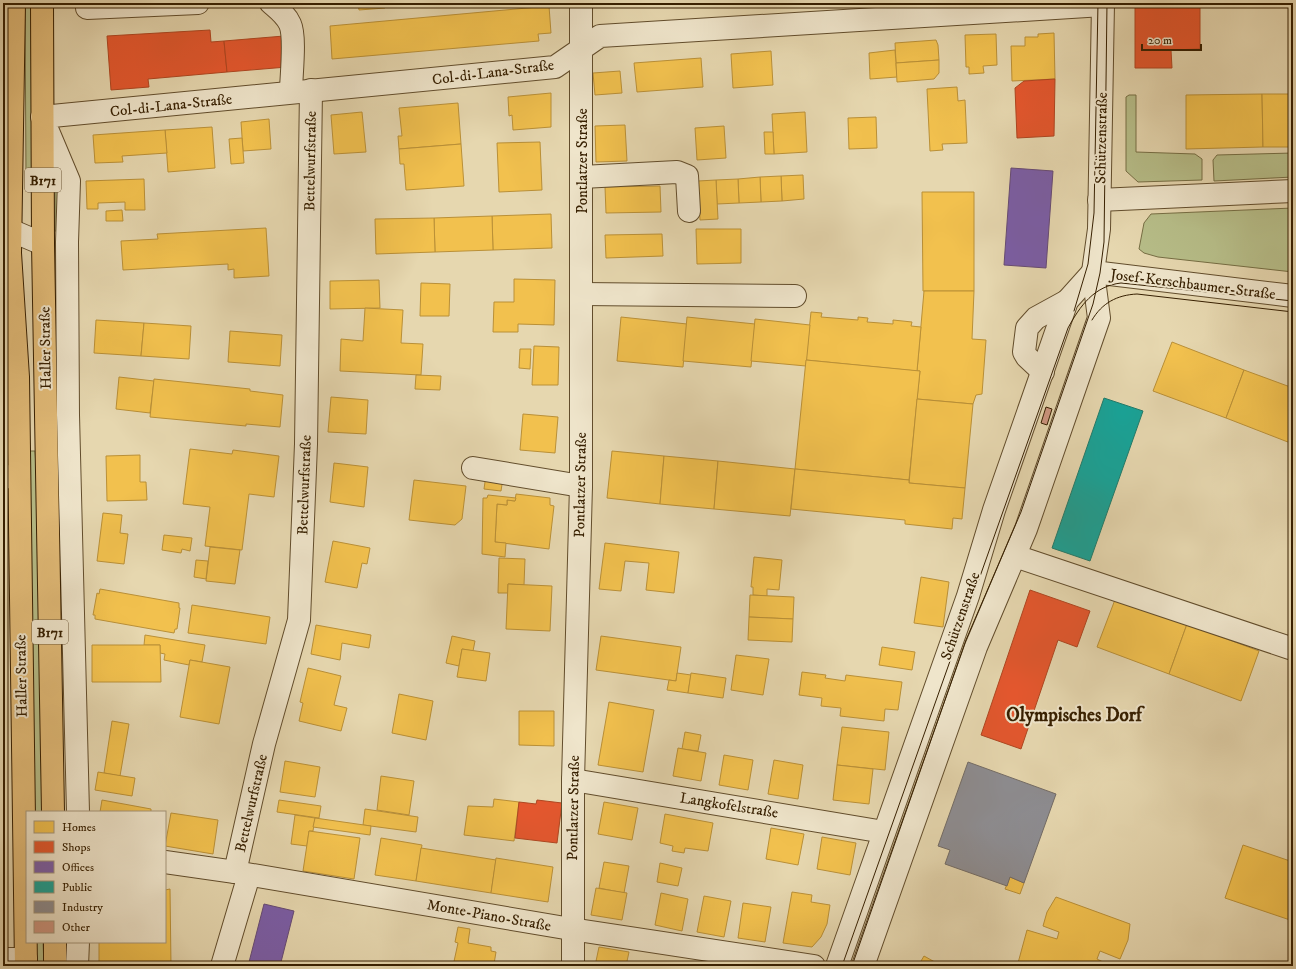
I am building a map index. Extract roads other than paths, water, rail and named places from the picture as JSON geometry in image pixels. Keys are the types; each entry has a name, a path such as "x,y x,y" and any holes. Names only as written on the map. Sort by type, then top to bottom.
{"main road":[{"name":"Haller Straße","path":"14,3 7,252 8,300 18,377 11,481 26,963"},
{"name":"Haller Straße","path":"42,3 43,244 53,811"},
{"path":"55,943 55,966"}],"street":[{"path":"87,8 198,3"},
{"name":"Bettelwurfstraße","path":"222,966 242,873 264,744 299,620 306,444 301,91 291,24 282,12 271,3"},
{"name":"Pontlatzer Straße","path":"572,966 573,780 581,486 581,3"},
{"name":"Col-di-Lana-Straße","path":"42,117 555,67 582,50 600,36 1103,4"},
{"name":"Schützenstraße","path":"863,966 976,647 1026,529 1099,318 1093,272 1099,228 1103,4"},
{"path":"42,117 69,181 67,242 69,423 78,811"},
{"path":"582,177 677,172 687,176 689,211"},
{"path":"1099,200 1293,191"},
{"path":"7,230 43,244"},
{"path":"7,252 43,244"},
{"name":"Schützenstraße","path":"838,966 968,596 994,510 1067,300 1093,272"},
{"name":"Josef-Kerschbaumer-Straße","path":"1093,272 1293,296"},
{"path":"581,294 794,296"},
{"path":"1043,372 1027,357 1024,352 1027,328 1036,318 1067,300"},
{"path":"473,468 581,486"},
{"path":"1015,556 1290,648"},
{"name":"Langkofelstraße","path":"573,780 884,832"},
{"name":"Monte-Piano-Straße","path":"166,862 242,873 571,929 814,966"},
{"path":"77,966 78,943"},
{"path":"3,959 26,963"}],"tram line":[{"path":"1074,311 1088,264 1094,213 1098,3"},
{"path":"852,966 966,640 1021,512 1093,304 1100,273 1104,242 1107,3"},
{"path":"842,966 1068,328 1078,312 1089,298 1103,288 1121,283 1293,301"},
{"path":"1092,320 1100,309 1111,301 1123,296 1137,294 1293,312"}],"district":[{"name":"Olympisches Dorf","path":"1074,714"}]}
